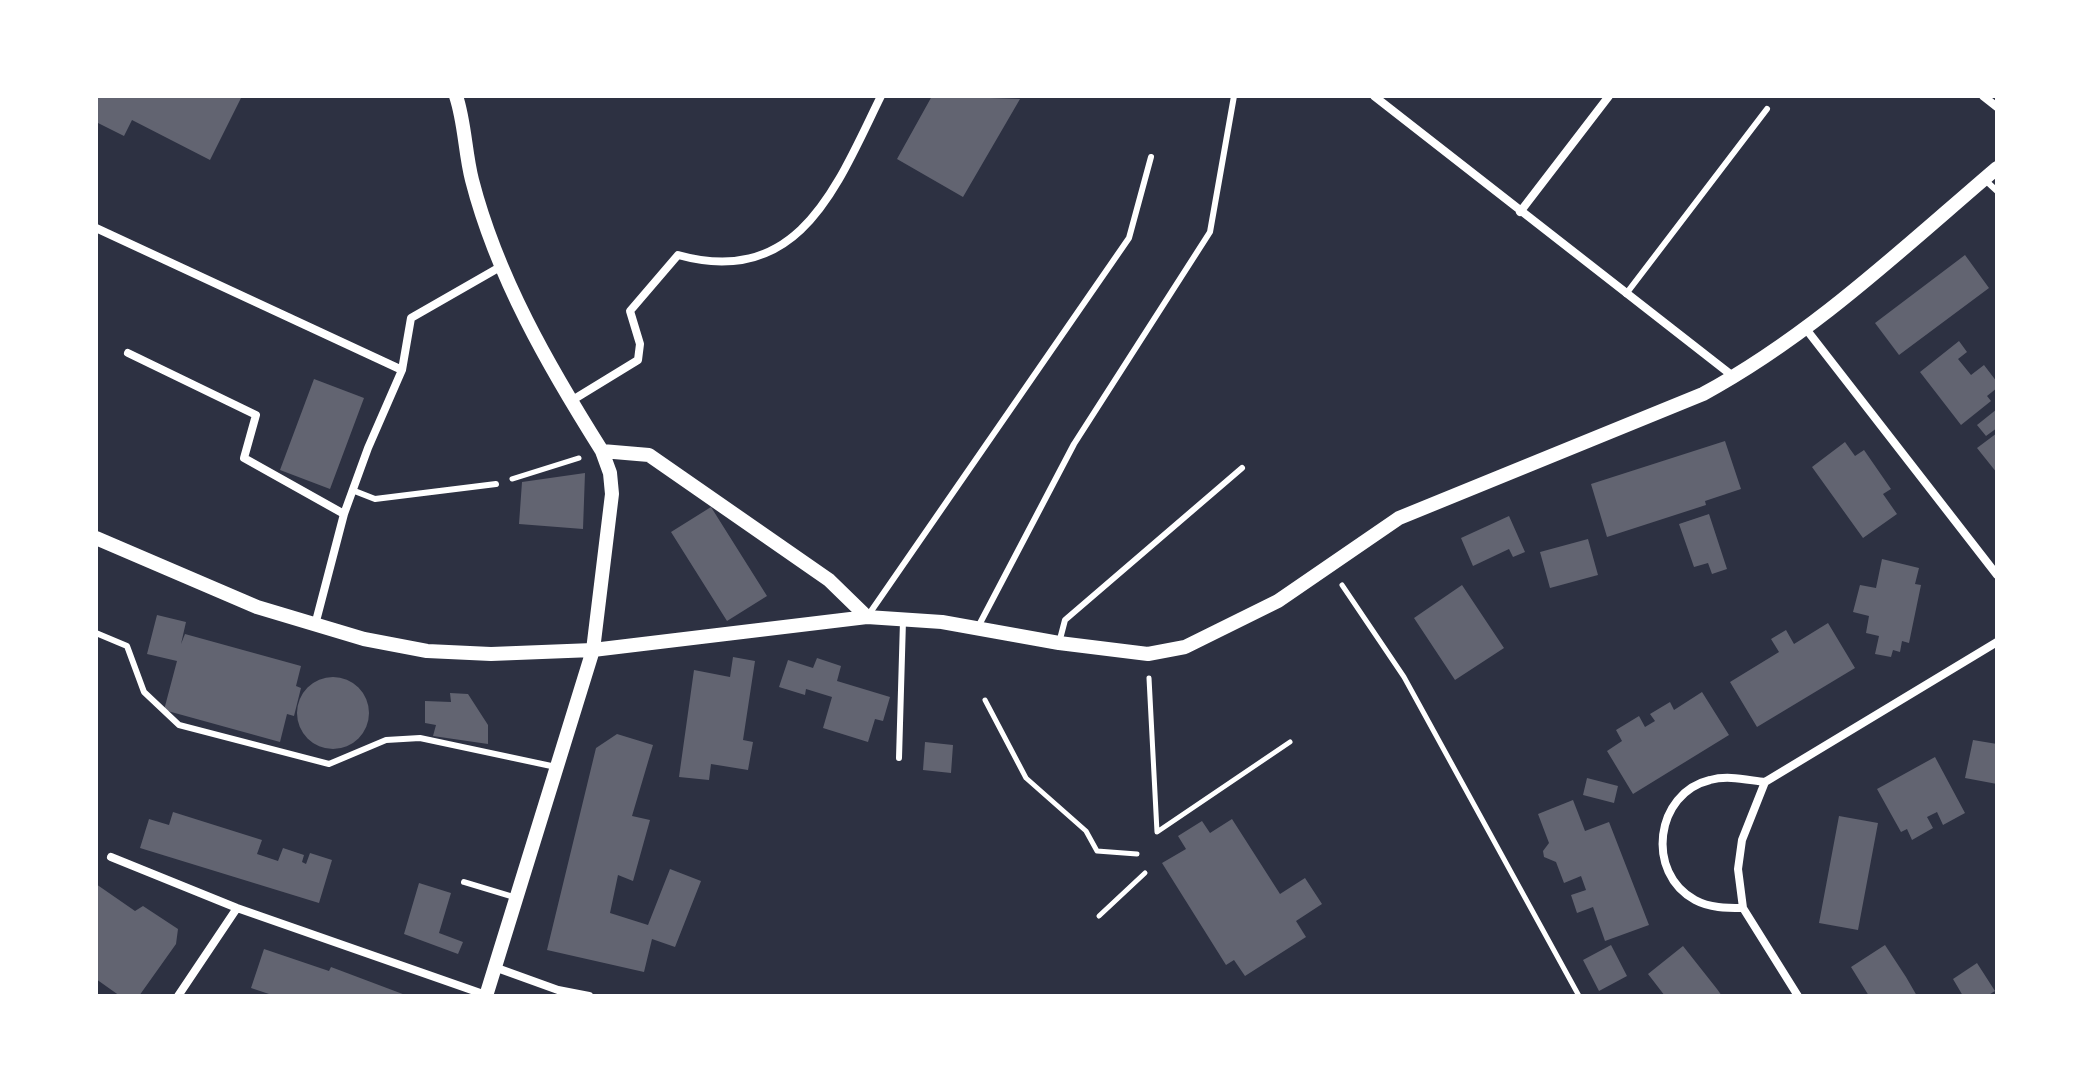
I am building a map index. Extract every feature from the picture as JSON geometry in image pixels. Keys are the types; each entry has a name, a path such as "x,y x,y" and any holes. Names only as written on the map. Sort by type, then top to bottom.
{"street":[{"path":"111,857 237,908 486,996 519,898 593,650 612,494 610,473 602,451 571,401 500,267 472,180 456,96"},
{"path":"571,401 638,360 640,344 630,311 678,255 700,261 749,260 795,237 816,216 834,191 881,96"},
{"path":"1374,96 1625,295 1734,377"},
{"path":"1520,212 1609,96"},
{"path":"1983,96 1997,107"},
{"path":"96,538 257,607 315,626 427,651 491,654 593,650 867,617 977,628 1059,643 1148,654 1185,647 1278,601 1399,518 1703,394 1734,377 1806,329 1997,168"},
{"path":"96,228 402,370"},
{"path":"315,626 352,490 402,370 411,318 500,267"},
{"path":"1806,329 1997,575"},
{"path":"128,353 256,415 244,458 344,514"},
{"path":"602,451 649,455 829,580 867,617"},
{"path":"1798,996 1743,908 1738,869 1742,840 1765,782 1997,642"},
{"path":"1743,908 1714,907 1694,900 1677,886 1666,867 1661,846 1664,824 1673,804 1689,789 1708,780 1730,777 1765,782"},
{"path":"178,996 237,908"},
{"path":"497,968 558,990 589,996"}],"lane":[{"path":"977,628 1074,444 1210,232 1234,96"},
{"path":"1625,295 1767,109"},
{"path":"867,617 1129,238 1151,157"},
{"path":"1984,179 1997,191"},
{"path":"1059,643 1065,620 1242,468"},
{"path":"352,490 375,499 496,484"},
{"path":"899,758 903,621"},
{"path":"96,633 127,646 144,692 164,715 179,725 329,764 386,740 420,738 559,768"},
{"path":"464,882 519,898"}],"path":[{"path":"496,484 602,451"},
{"path":"1329,565 1404,677 1579,996"},
{"path":"1148,654 1157,832 1290,742"},
{"path":"985,700 1026,778 1086,831 1097,851 1137,854"},
{"path":"1099,916 1145,873"}],"building":[{"path":"96,96 242,96 210,160 132,120 124,136 96,122"},
{"path":"932,96 1020,99 963,197 897,159"},
{"path":"1965,255 1989,288 1899,355 1875,323"},
{"path":"1959,341 1967,352 1958,359 1971,375 1984,365 1997,382 1997,388 1987,396 1991,401 1961,425 1920,372"},
{"path":"314,379 364,398 330,489 280,470"},
{"path":"1997,409 1997,428 1986,436 1977,425"},
{"path":"1997,433 1997,473 1977,448"},
{"path":"1725,441 1741,489 1705,501 1706,505 1607,537 1591,484"},
{"path":"1845,442 1855,456 1864,450 1891,489 1883,494 1897,514 1863,538 1812,467"},
{"path":"585,473 583,529 519,524 522,482"},
{"path":"711,507 767,596 727,621 671,532"},
{"path":"1709,514 1727,569 1712,574 1708,563 1694,567 1679,524"},
{"path":"1509,516 1525,552 1513,557 1509,549 1473,566 1461,538"},
{"path":"1588,539 1598,575 1550,588 1540,552"},
{"path":"1882,559 1919,568 1915,584 1921,585 1909,643 1902,641 1900,652 1893,650 1891,657 1875,654 1879,636 1866,633 1869,616 1853,612 1860,585 1876,588"},
{"path":"1462,585 1504,648 1455,680 1414,618"},
{"path":"157,615 186,622 181,644 185,634 301,666 296,686 301,688 294,716 287,714 280,742 164,710 177,661 147,654"},
{"path":"1828,623 1855,668 1757,727 1730,682 1779,652 1771,639 1786,630 1794,644"},
{"path":"733,657 755,661 743,740 753,742 748,770 711,764 709,780 679,777 694,670 730,677"},
{"path":"817,658 841,666 837,681 890,697 883,721 875,719 868,742 823,728 832,697 806,689 805,695 779,687 788,660 813,668"},
{"path":"333,677 359,687 369,713 359,739 333,749 307,739 297,713 307,687"},
{"path":"1702,692 1729,735 1633,794 1607,751 1622,741 1616,730 1639,716 1645,727 1655,721 1650,714 1670,702 1674,710"},
{"path":"450,693 468,694 488,725 488,744 433,736 436,725 425,723 425,701 451,702"},
{"path":"617,734 653,745 632,816 650,820 633,881 618,875 610,913 648,925 670,869 701,881 675,947 652,939 644,972 547,950 596,748"},
{"path":"1973,740 1997,744 1997,784 1965,778"},
{"path":"925,742 953,745 951,773 923,770"},
{"path":"1935,757 1965,813 1943,825 1937,812 1927,817 1933,828 1912,840 1907,829 1901,832 1877,789"},
{"path":"1587,778 1618,786 1614,803 1583,795"},
{"path":"1573,800 1585,831 1609,822 1649,925 1605,941 1593,907 1577,913 1571,895 1586,890 1581,876 1564,883 1556,862 1544,857 1543,851 1549,843 1538,814"},
{"path":"173,812 262,840 257,854 278,861 283,848 304,855 302,862 306,864 310,853 332,860 319,903 140,848 149,819 169,825"},
{"path":"1839,816 1878,823 1858,930 1819,923"},
{"path":"1232,819 1280,894 1305,878 1322,904 1296,921 1306,937 1245,976 1234,960 1226,965 1162,863 1186,849 1178,836 1202,821 1210,833"},
{"path":"419,883 451,893 439,933 463,942 458,954 404,934"},
{"path":"96,884 135,911 143,906 178,929 176,944 139,996 120,996 96,979"},
{"path":"1611,945 1627,976 1599,991 1583,960"},
{"path":"1885,945 1917,996 1869,996 1851,967"},
{"path":"1683,946 1722,996 1665,996 1648,974"},
{"path":"264,949 329,971 331,967 408,996 275,996 251,988"},
{"path":"1977,963 1995,991 1987,996 1963,996 1953,979"}]}
